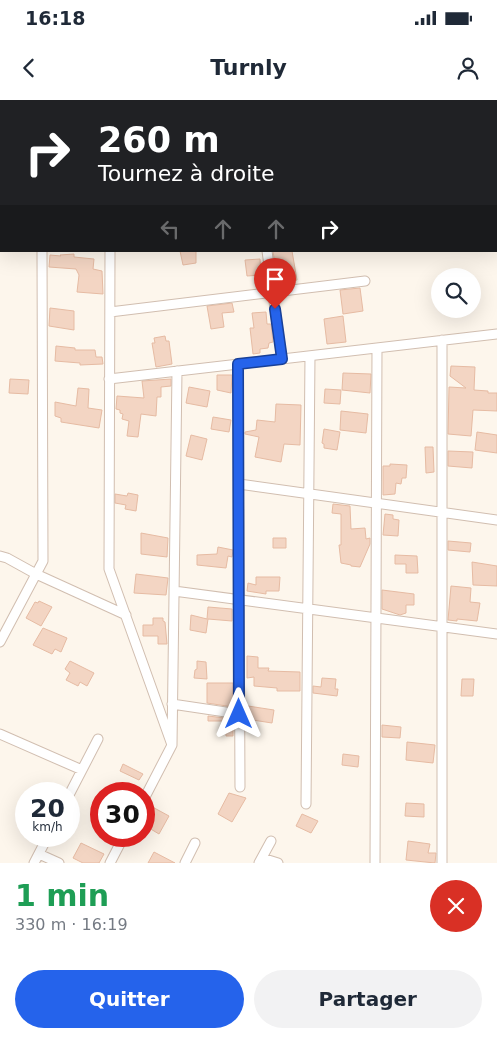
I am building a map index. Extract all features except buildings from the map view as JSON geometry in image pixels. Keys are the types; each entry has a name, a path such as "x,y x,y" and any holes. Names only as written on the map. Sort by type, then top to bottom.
{"street":[{"path":"0,642 42,561 42,252"},
{"path":"110,252 109,569 172,745"},
{"path":"267,252 282,359"},
{"path":"110,312 365,281"},
{"path":"109,379 497,334"},
{"path":"442,340 442,863"},
{"path":"375,863 377,348"},
{"path":"306,804 310,356"},
{"path":"238,364 240,787"},
{"path":"153,782 172,745 177,371"},
{"path":"239,484 497,520"},
{"path":"0,556 126,615"},
{"path":"174,592 497,634"},
{"path":"172,704 239,714"},
{"path":"0,734 82,770"},
{"path":"76,782 98,739"},
{"path":"271,841 261,860 278,863"},
{"path":"185,863 195,843"},
{"path":"34,863 42,847"},
{"path":"110,863 118,847"},
{"path":"39,854 58,863"}],"route":[{"path":"239,714 238,364 282,359 275,309"}]}
